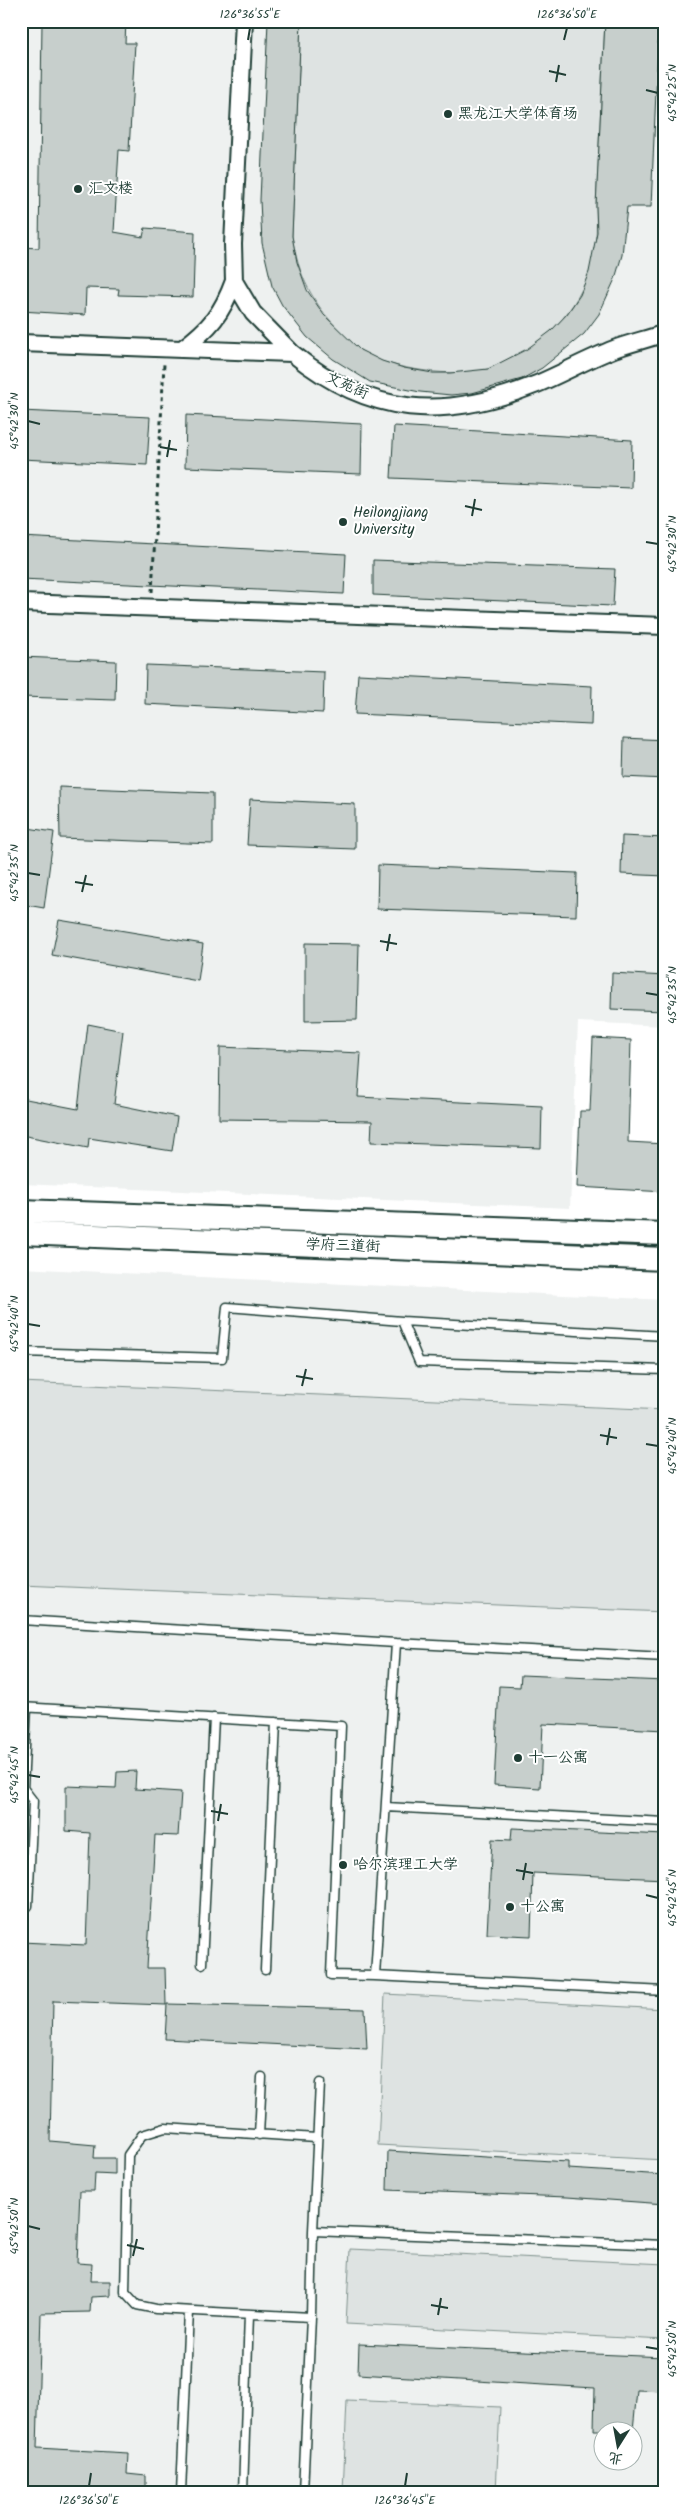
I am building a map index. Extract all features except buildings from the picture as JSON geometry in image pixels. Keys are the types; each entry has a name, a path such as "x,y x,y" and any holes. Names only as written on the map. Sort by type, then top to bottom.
{"main road":[{"name":"学府三道街","path":"21,1211 665,1234"},
{"name":"学府三道街","path":"21,1233 665,1259"}],"street":[{"path":"182,349 206,331 216,320 234,281 233,244 244,21"},
{"name":"文苑街","path":"234,281 253,313 292,353 314,371 379,401 407,408 436,409 461,406 511,394 614,349 665,333"},
{"path":"21,343 292,353"},
{"path":"21,603 665,626"}],"lane":[{"path":"21,1352 222,1358 227,1307 402,1321 665,1336"},
{"path":"402,1321 419,1362 665,1370"},
{"path":"21,1620 665,1657"},
{"path":"375,1976 396,1643"},
{"path":"21,1906 28,1906 33,1802 22,1789 24,1707 342,1726 331,1975 665,1991"},
{"path":"202,1964 214,1718"},
{"path":"265,1970 276,1722"},
{"path":"386,1807 665,1822"},
{"path":"259,2134 262,2077"},
{"path":"303,2492 311,2317 316,2138 320,2083"},
{"path":"311,2317 189,2311 137,2305 125,2292 128,2155 142,2135 166,2128 316,2138"},
{"path":"313,2231 665,2244"},
{"path":"180,2492 189,2311"},
{"path":"243,2492 249,2314"}],"path":[{"path":"151,608 165,348"}],"shaded area":[{"name":"Heilongjiang University","path":"21,21 665,21 665,1026 578,1022 570,1208 21,1184"},
{"name":"黑龙江大学体育场","path":"301,21 605,21 594,256 582,289 562,319 550,332 521,355 488,369 470,372 432,372 399,366 372,357 357,348 322,311 308,288 298,264 292,236"},
{"name":"哈尔滨理工大学","path":"21,1268 665,1300 665,2492 21,2492"},
{"path":"21,1382 665,1410 665,1612 21,1585"},
{"path":"385,1994 665,2009 665,2160 378,2145"},
{"path":"350,2249 665,2264 665,2340 346,2324"},
{"path":"347,2400 500,2407 496,2492 343,2492"}],"place":[{"name":"黑龙江大学体育场","path":"448,114"},
{"name":"汇文楼","path":"78,189"},
{"name":"Heilongjiang University","path":"343,522"},
{"name":"十一公寓","path":"518,1758"},
{"name":"哈尔滨理工大学","path":"343,1865"},
{"name":"十公寓","path":"510,1907"}]}
